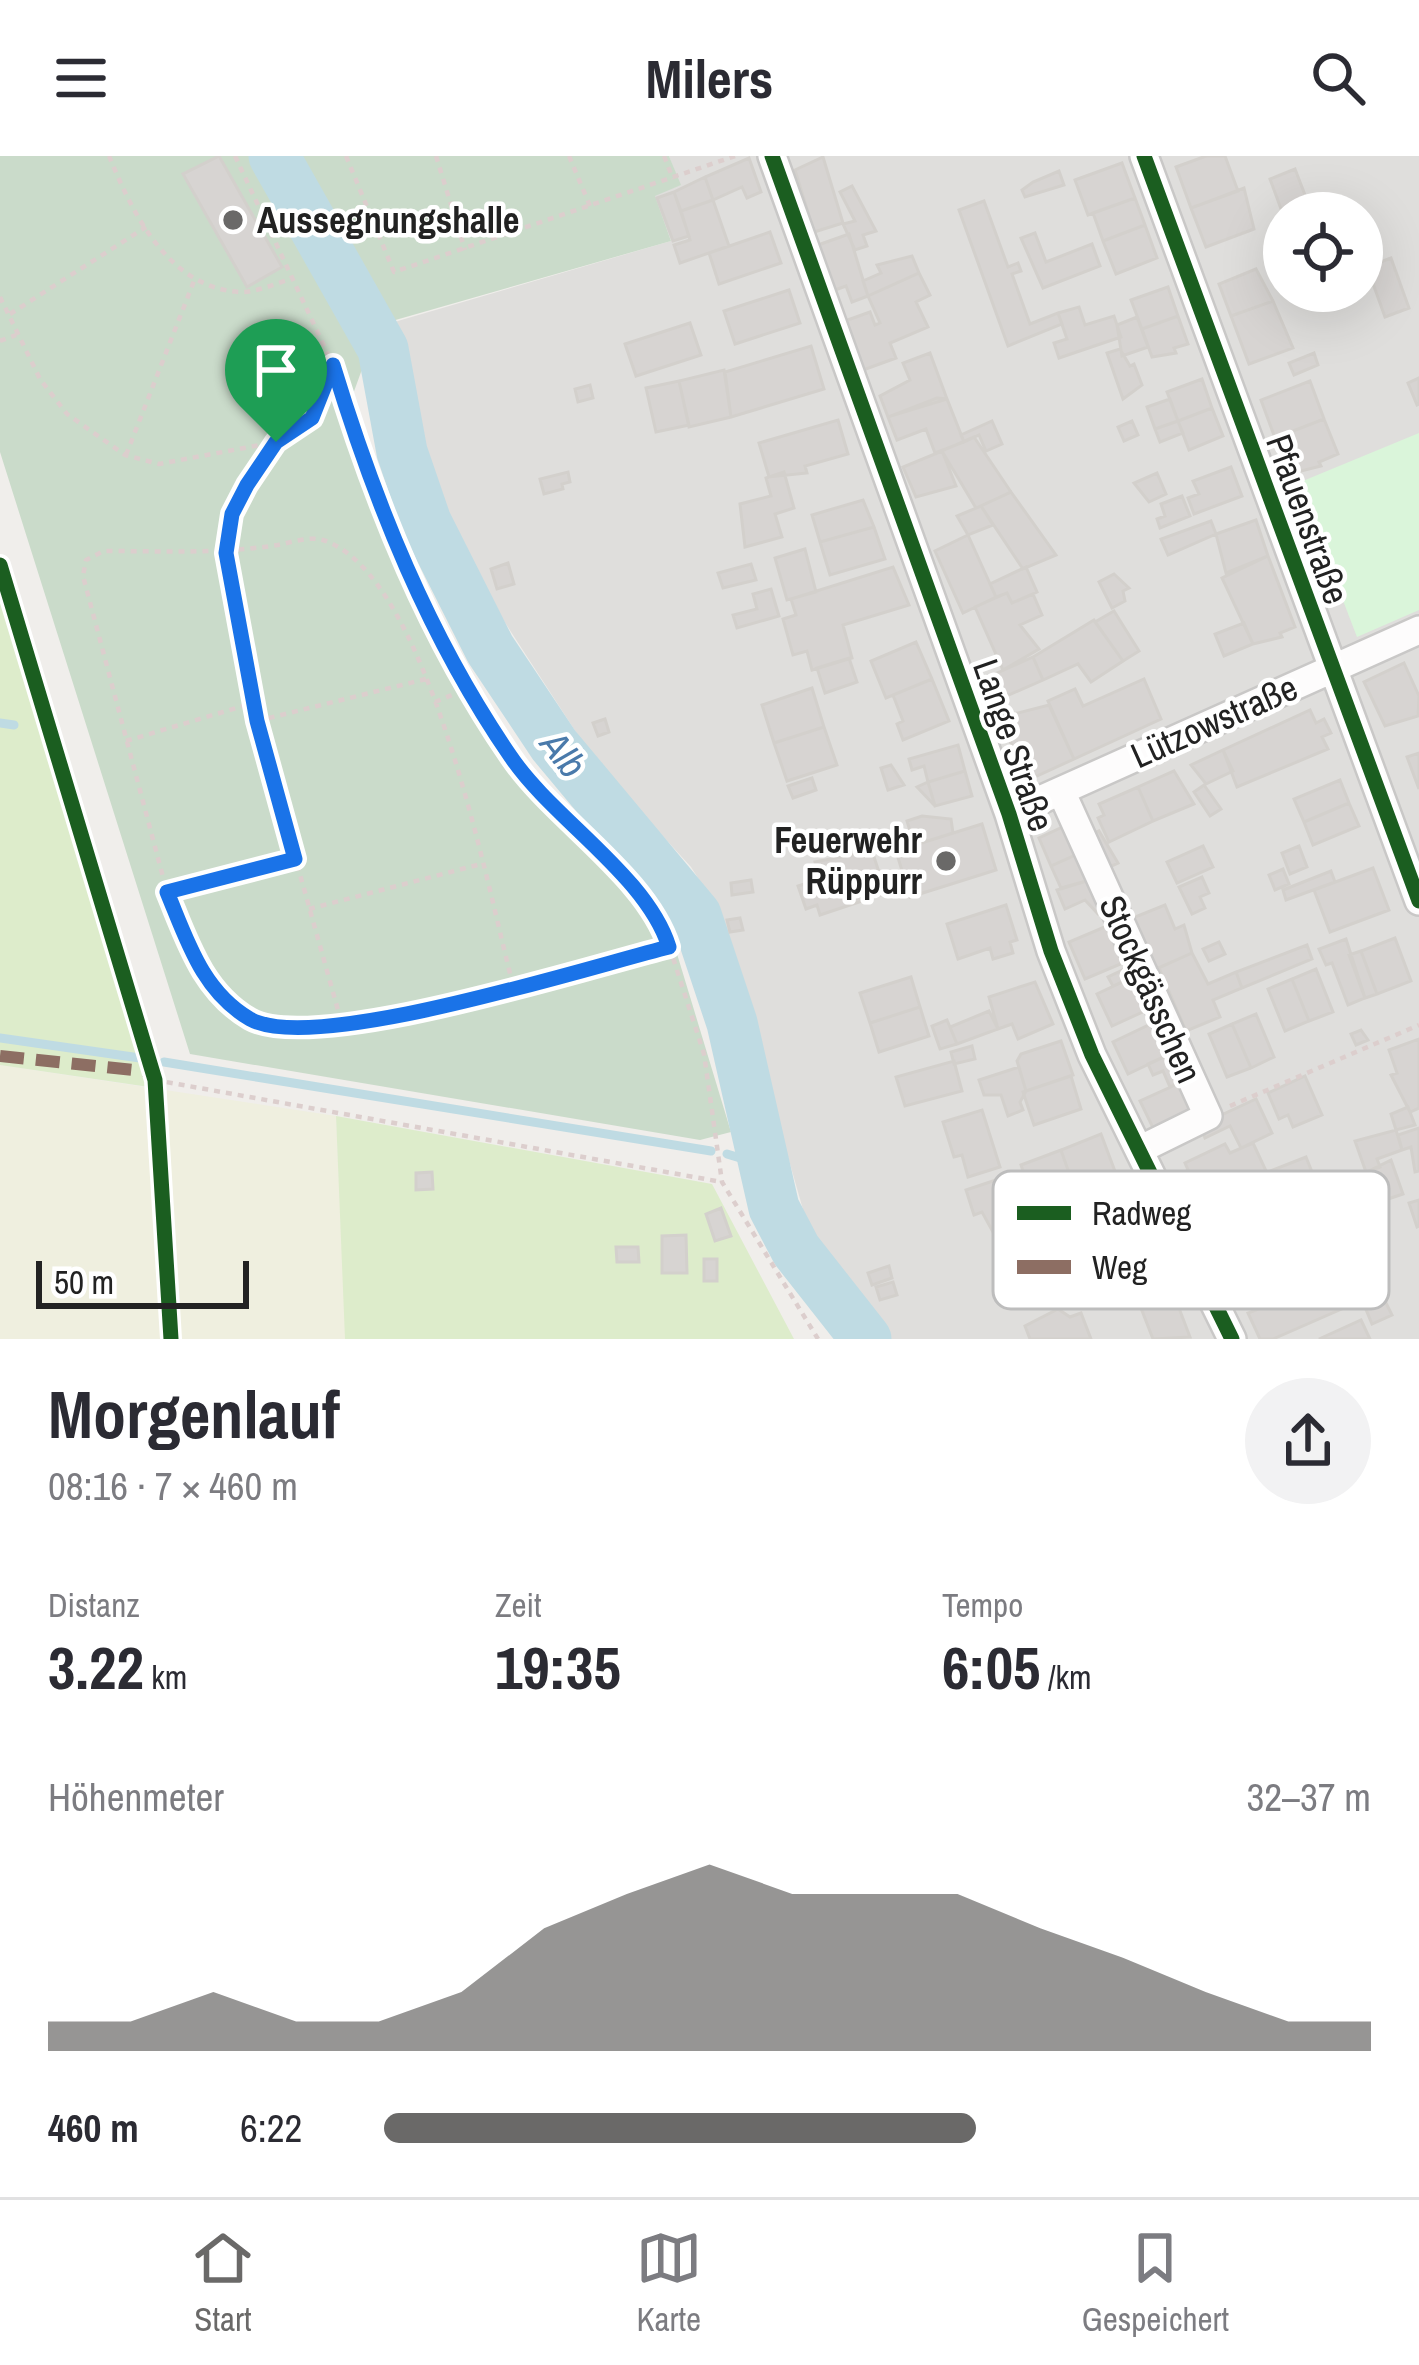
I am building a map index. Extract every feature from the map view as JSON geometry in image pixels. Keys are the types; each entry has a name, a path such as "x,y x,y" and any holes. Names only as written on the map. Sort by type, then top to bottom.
{"street":[{"name":"Lange Straße","path":"772,156 1009,814 1052,951 1148,1171"},
{"name":"Pfauenstraße","path":"1144,156 1419,901"},
{"name":"Lützowstraße","path":"1009,814 1419,630"},
{"name":"Stockgässchen","path":"1061,790 1208,1116 1138,1150"},
{"name":"Lange Straße","path":"1217,1309 1232,1339"}],"path":[{"path":"109,156 170,262 194,281 242,293 293,278"},
{"path":"235,156 333,365 372,494 469,688 513,761 628,885 669,947 704,1054 722,1182 818,1339"},
{"path":"346,156 394,272 735,156"},
{"path":"436,156 465,250"},
{"path":"569,156 590,208"},
{"path":"664,156 674,180"},
{"path":"8,316 146,226"},
{"path":"125,455 194,281"},
{"path":"0,297 16,335 67,414 125,455 159,464 276,442 312,418 333,365"},
{"path":"0,341 16,335"},
{"path":"276,442 232,514 226,553 257,721 343,1028"},
{"path":"513,985 428,679 407,627 360,558 319,538 226,553 104,551 86,560 83,576 167,892 194,960 216,994 254,1022 343,1028 669,947"},
{"path":"257,721 428,679"},
{"path":"435,702 469,688"},
{"path":"125,741 253,703"},
{"path":"167,892 295,859"},
{"path":"309,909 481,864"},
{"path":"1208,1116 1419,1025"},
{"path":"155,1079 722,1182"}],"shaded area":[{"path":"669,156 1419,156 1419,1339 881,1339 808,1227 717,908 691,867 596,763 482,587 433,482 421,445 414,380 391,323 671,241 654,195 680,185"}],"green space":[{"path":"0,156 669,156 681,185 655,196 671,241 378,325 348,408 427,595 517,757 633,882 671,934 731,1132 700,1140 190,1054 0,452"},
{"path":"1419,433 1419,610 1357,637 1298,483"},
{"path":"0,586 129,1008 149,1087 0,1065"},
{"path":"0,1065 336,1116 346,1339 0,1339"},
{"path":"336,1116 712,1184 794,1339 345,1339"}],"building":[{"name":"Aussegnungshalle","path":"219,156 282,267 247,287 183,174"},
{"path":"1206,156 1225,156 1238,191 1191,208 1176,167"},
{"path":"823,157 843,223 814,232 795,170"},
{"path":"749,158 761,192 747,198 742,187 713,200 705,177"},
{"path":"1122,163 1135,198 1088,215 1075,180"},
{"path":"1295,169 1304,192 1275,192 1270,179"},
{"path":"1059,171 1064,185 1025,197 1022,190"},
{"path":"705,177 713,200 681,211 674,192"},
{"path":"852,186 876,231 863,235 867,246 855,250 843,224 855,221 840,192"},
{"path":"1244,188 1254,229 1206,247 1191,208"},
{"path":"674,192 689,236 673,241 657,198"},
{"path":"1135,198 1145,225 1103,241 1093,213"},
{"path":"713,200 729,246 680,263 674,245 690,240 681,211"},
{"path":"984,201 1008,267 1018,263 1021,271 1012,274 1030,324 1058,313 1062,324 1008,346 959,210"},
{"path":"1145,225 1157,258 1116,274 1103,241"},
{"path":"770,232 781,263 719,284 709,253"},
{"path":"1035,233 1046,262 1092,244 1100,266 1043,288 1021,238"},
{"path":"849,234 868,296 852,302 846,286 835,290 818,245"},
{"path":"912,256 919,273 868,296 863,281 881,273 877,265"},
{"path":"1391,258 1409,308 1385,317 1383,311 1383,261"},
{"path":"1256,269 1263,282 1263,305 1231,316 1219,284"},
{"path":"919,273 930,295 916,302 928,327 890,343 896,358 863,370 845,321 870,312 875,325 880,323 868,296"},
{"path":"1168,287 1178,316 1142,329 1131,300"},
{"path":"789,290 800,323 735,344 724,311"},
{"path":"1263,305 1263,312 1278,312 1293,348 1249,364 1231,316"},
{"path":"1079,307 1085,325 1114,316 1121,337 1059,358 1054,343 1067,339 1058,313"},
{"path":"1178,316 1188,344 1174,348 1176,353 1152,357 1142,329"},
{"path":"1137,317 1148,347 1122,356 1117,325"},
{"path":"690,323 701,355 636,376 625,344"},
{"path":"811,346 824,389 731,417 725,372"},
{"path":"1120,349 1130,366 1134,364 1142,385 1123,399 1107,353"},
{"path":"930,353 947,399 888,417 880,396 910,380 903,363"},
{"path":"1314,353 1318,365 1294,375 1289,363"},
{"path":"724,370 731,417 689,427 679,381"},
{"path":"1419,378 1419,404 1417,405 1408,383"},
{"path":"1202,379 1212,408 1178,421 1167,392"},
{"path":"679,381 689,425 656,432 646,388"},
{"path":"1310,381 1324,419 1275,438 1261,400"},
{"path":"590,385 593,398 578,402 575,389"},
{"path":"937,398 947,399 964,442 935,453 926,429 897,440 888,417"},
{"path":"1170,399 1178,421 1155,429 1147,407"},
{"path":"1212,408 1223,436 1189,450 1178,421"},
{"path":"1324,419 1338,454 1319,462 1321,466 1289,474 1275,438"},
{"path":"838,420 848,454 805,466 807,473 769,477 759,443"},
{"path":"992,421 1002,444 986,451 979,435 964,442 961,435"},
{"path":"1132,421 1138,435 1124,441 1118,427"},
{"path":"1178,421 1183,433 1160,442 1155,429"},
{"path":"974,437 1011,492 976,508 942,451"},
{"path":"942,451 956,486 916,497 903,467"},
{"path":"1231,467 1242,496 1194,514 1188,498 1199,494 1193,481"},
{"path":"568,472 570,482 562,484 563,489 544,494 540,479"},
{"path":"784,472 794,508 775,514 782,537 745,547 740,504 771,496 766,478"},
{"path":"1157,473 1166,494 1149,502 1134,483"},
{"path":"1011,492 1056,555 1023,569 981,506"},
{"path":"1182,496 1190,516 1160,528 1157,519 1165,516 1161,504"},
{"path":"863,500 874,527 820,542 812,515"},
{"path":"981,506 993,525 968,535 957,516"},
{"path":"1256,520 1268,556 1226,573 1216,534"},
{"path":"1211,521 1216,534 1168,555 1161,539"},
{"path":"874,527 885,559 830,575 820,542"},
{"path":"968,535 996,597 963,613 935,551"},
{"path":"805,549 816,592 787,600 775,558"},
{"path":"1268,556 1295,627 1280,633 1282,637 1253,644 1222,578"},
{"path":"508,563 514,584 497,589 491,569"},
{"path":"751,564 756,580 723,588 718,573"},
{"path":"893,567 909,605 843,625 852,658 812,670 807,651 793,655 783,619 796,615 791,599"},
{"path":"1026,567 1037,592 1012,603 1007,593 996,597 990,584"},
{"path":"1114,574 1129,588 1123,591 1125,601 1112,608 1099,582"},
{"path":"771,589 779,616 737,628 733,615 757,609 753,594"},
{"path":"1007,593 1012,603 1033,594 1042,615 1020,625 1039,649 1003,670 975,607"},
{"path":"1114,611 1139,651 1123,661 1095,622"},
{"path":"1094,620 1123,661 1091,682 1078,664 1043,680 1033,657"},
{"path":"1244,623 1253,644 1224,656 1215,634"},
{"path":"916,642 932,679 886,698 871,661"},
{"path":"1033,657 1043,680 995,701 986,678"},
{"path":"849,658 857,682 825,693 817,668"},
{"path":"1404,663 1419,696 1418,716 1385,726 1364,682"},
{"path":"932,679 949,721 903,740 897,724 903,721 893,695"},
{"path":"1144,679 1161,719 1074,759 1048,701 1075,689 1083,706"},
{"path":"812,688 824,727 774,743 762,705"},
{"path":"1049,705 1074,759 1024,782 1002,717"},
{"path":"1310,710 1316,723 1324,719 1331,733 1322,737 1328,749 1237,787 1223,750"},
{"path":"605,719 609,732 598,736 593,723"},
{"path":"824,727 837,765 787,781 774,743"},
{"path":"958,745 965,771 928,782 924,766 912,770 909,759"},
{"path":"1223,750 1233,771 1206,784 1191,765"},
{"path":"1419,753 1419,789 1407,757"},
{"path":"891,765 904,785 888,790 881,768"},
{"path":"965,771 972,796 935,806 928,782"},
{"path":"1174,771 1194,804 1153,821 1138,787"},
{"path":"812,778 816,790 793,798 788,786"},
{"path":"1340,780 1349,803 1304,822 1294,799"},
{"path":"928,782 935,806 917,787"},
{"path":"1204,785 1221,809 1210,816 1194,792"},
{"path":"1138,787 1153,821 1109,842 1098,818 1104,815 1099,804"},
{"path":"1349,803 1359,826 1313,845 1304,822"},
{"path":"922,816 951,819 953,833 896,851 894,846 913,841 907,821"},
{"name":"Feuerwehr Rüppurr","path":"982,824 996,870 910,897 896,851"},
{"path":"1069,824 1082,852 1051,866 1039,838"},
{"path":"1099,831 1118,863 1103,870 1087,836"},
{"path":"1203,846 1213,867 1177,883 1167,862"},
{"path":"1299,846 1307,867 1290,874 1282,853"},
{"path":"872,851 886,893 820,915 817,905 806,909 798,886 820,879 815,862"},
{"path":"1082,852 1090,880 1061,888 1051,866"},
{"path":"1373,868 1389,910 1330,932 1314,890"},
{"path":"1283,869 1289,884 1275,890 1269,875"},
{"path":"1331,871 1335,882 1286,900 1283,890"},
{"path":"1202,877 1209,893 1200,897 1205,908 1192,914 1179,887"},
{"path":"751,880 753,892 732,895 731,883"},
{"path":"1090,880 1108,910 1098,914 1085,900 1065,909 1057,890"},
{"path":"1006,905 1017,940 1010,942 1013,953 993,959 990,948 958,959 947,924"},
{"path":"1165,905 1175,929 1184,925 1192,953 1151,971 1130,919"},
{"path":"740,918 743,930 730,932 727,920"},
{"path":"1114,923 1130,960 1085,979 1069,942"},
{"path":"1395,938 1411,981 1377,994 1361,951"},
{"path":"1346,939 1365,998 1348,1005 1332,963 1326,965 1319,949"},
{"path":"1219,942 1225,954 1209,961 1203,949"},
{"path":"1307,945 1312,959 1242,988 1236,972"},
{"path":"1361,951 1377,994 1365,998 1349,955"},
{"path":"1192,953 1208,984 1236,972 1242,988 1213,1000 1220,1017 1186,1031 1159,968"},
{"path":"1131,966 1135,976 1113,986 1108,977"},
{"path":"1316,969 1333,1012 1309,1021 1292,979"},
{"path":"911,977 920,1007 870,1023 860,993"},
{"path":"1133,977 1147,1010 1112,1026 1097,994"},
{"path":"1292,979 1309,1021 1285,1031 1268,989"},
{"path":"1035,982 1053,1024 1018,1039 1012,1024 998,1029 989,997"},
{"path":"920,1007 929,1036 879,1052 870,1023"},
{"path":"989,1011 998,1029 957,1044 950,1027"},
{"path":"1256,1014 1274,1057 1251,1068 1232,1024"},
{"path":"947,1020 957,1044 940,1049 932,1026"},
{"path":"1155,1022 1170,1054 1128,1074 1113,1042"},
{"path":"1232,1024 1251,1068 1227,1077 1209,1034"},
{"path":"1361,1030 1368,1040 1356,1045 1351,1034"},
{"path":"1419,1039 1419,1108 1410,1112 1391,1075 1397,1073 1389,1050"},
{"path":"1061,1041 1073,1075 1026,1091 1017,1061 1021,1054"},
{"path":"972,1046 975,1059 954,1064 951,1052"},
{"path":"1170,1054 1182,1082 1170,1087 1163,1071 1153,1075 1148,1064"},
{"path":"954,1061 962,1091 905,1106 896,1077"},
{"path":"1019,1067 1026,1091 1020,1102 1023,1110 1008,1116 1001,1095 984,1095 979,1080"},
{"path":"1071,1076 1081,1109 1034,1125 1023,1092"},
{"path":"1305,1076 1322,1115 1293,1127 1288,1115 1279,1119 1268,1093"},
{"path":"1182,1082 1197,1114 1156,1134 1140,1101"},
{"path":"1256,1099 1272,1133 1241,1148 1230,1126 1205,1138 1200,1125"},
{"path":"1408,1107 1415,1125 1396,1130 1391,1114"},
{"path":"982,1110 1000,1167 968,1177 962,1155 954,1157 943,1122"},
{"path":"1419,1128 1419,1171 1415,1172 1411,1147 1402,1150 1398,1135"},
{"path":"1396,1130 1402,1150 1377,1159 1380,1167 1366,1171 1355,1141"},
{"path":"1101,1134 1115,1171 1068,1171 1061,1150"},
{"path":"1253,1143 1266,1171 1186,1171 1185,1163 1225,1144 1230,1153"},
{"path":"1061,1150 1068,1171 1023,1171 1021,1165"},
{"path":"1306,1157 1312,1171 1271,1171"},
{"path":"1391,1160 1403,1194 1389,1199 1389,1171 1373,1169"},
{"path":"432,1172 433,1189 416,1190 416,1173"},
{"path":"993,1181 993,1232 982,1212 974,1215 966,1190"},
{"path":"1419,1200 1419,1226 1417,1227 1409,1203"},
{"path":"721,1208 731,1236 715,1241 706,1214"},
{"path":"686,1235 687,1273 662,1273 662,1236"},
{"path":"616,1247 638,1247 639,1262 617,1262"},
{"path":"704,1259 717,1259 717,1281 704,1281"},
{"path":"889,1266 892,1278 872,1285 868,1273"},
{"path":"893,1282 897,1295 880,1300 876,1287"},
{"path":"1058,1309 1070,1317 1081,1313 1091,1339 1030,1339 1025,1326"},
{"path":"1141,1309 1179,1309 1190,1337 1153,1339"},
{"path":"1341,1309 1273,1339 1260,1339 1248,1313"},
{"path":"1366,1309 1389,1309 1392,1315 1372,1324"},
{"path":"1361,1320 1370,1339 1319,1339"}],"waterway":[{"name":"Alb","path":"274,156 383,349 402,452 426,522 490,649 554,745 696,915 732,1023 774,1208 796,1250 866,1339"},
{"path":"0,723 14,725"},
{"path":"0,1038 140,1058"},
{"path":"164,1062 711,1151"},
{"path":"727,1154 760,1164"}],"marked path":[{"path":"0,1056 153,1072"}],"cycle path":[{"path":"772,156 1009,814 1051,951 1092,1055 1149,1171"},
{"path":"1144,156 1419,901"},
{"path":"0,565 155,1080 171,1339"},
{"path":"1217,1309 1232,1339"}],"place":[{"name":"Aussegnungshalle","path":"233,220"},
{"name":"Feuerwehr Rüppurr","path":"946,861"}],"route":[{"path":"333,365 372,494 469,688 513,761 628,885 665,933 669,947 343,1028 254,1022 216,994 194,960 167,892 295,859 257,721 226,553 232,514 276,442 312,418 333,365"}]}
